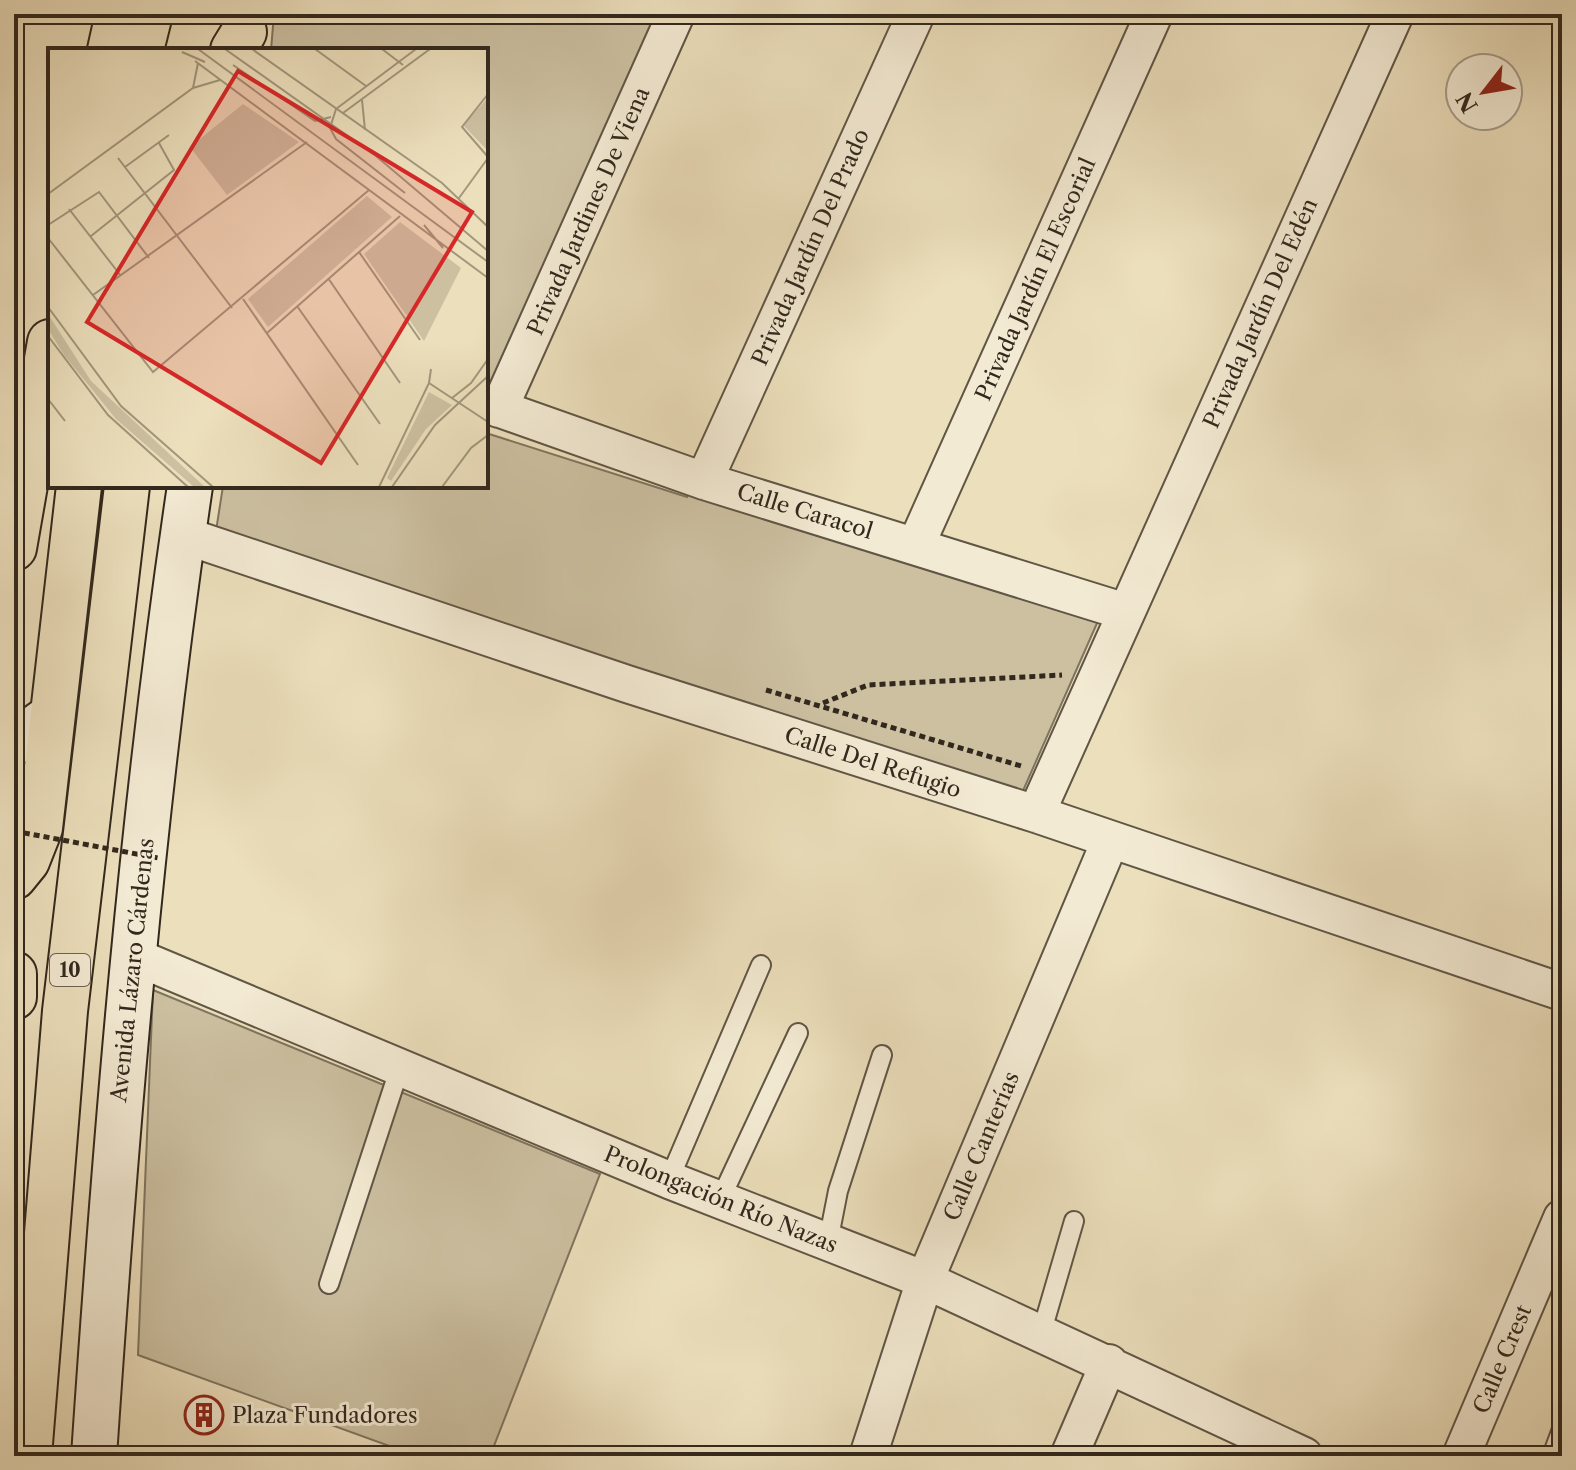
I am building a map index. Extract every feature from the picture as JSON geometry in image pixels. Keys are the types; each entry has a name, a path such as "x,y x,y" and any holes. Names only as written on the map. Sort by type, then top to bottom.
{"highway":[{"path":"110,48 118,14"},
{"path":"142,48 150,14"},
{"path":"162,48 164,14"},
{"path":"14,548 48,353"},
{"path":"14,877 27,861 40,828 50,717 79,488"},
{"name":"10","path":"29,1456 65,1011 132,495"},
{"path":"14,974 14,997"},
{"path":"58,1123 72,1165 76,1212 59,1456"}],"street":[{"name":"Privada Jardines De Viena","path":"493,406 676,14"},
{"name":"Privada Jardín Del Prado","path":"704,481 916,14"},
{"name":"Privada Jardín El Escorial","path":"916,545 1154,14"},
{"name":"Privada Jardín Del Edén","path":"1036,814 1395,14"},
{"name":"Calle Caracol","path":"493,406 704,481 1126,612"},
{"name":"Avenida Lázaro Cárdenas","path":"94,1456 131,955 153,745 190,488"},
{"name":"Calle Del Refugio","path":"183,535 627,684 1036,814 1562,992"},
{"path":"14,743 50,717"},
{"name":"Calle Canterías","path":"868,1456 925,1280 1110,841"},
{"name":"Prolongación Río Nazas","path":"131,955 669,1180 925,1280 1109,1363 1265,1448 1304,1456"},
{"name":"Calle Crest","path":"1461,1456 1562,1218"},
{"path":"1069,1456 1109,1363"}],"lane":[{"path":"669,1180 761,965"},
{"path":"720,1200 798,1033"},
{"path":"828,1242 838,1191 882,1055"},
{"path":"329,1284 400,1067"},
{"path":"1041,1334 1074,1221"},
{"path":"1552,1456 1562,1429"}],"path":[{"path":"822,704 868,685 1075,674"},
{"path":"763,689 822,704 1026,768"},
{"path":"14,831 158,858"}],"shaded area":[{"path":"274,14 660,14 492,381 488,380 488,48 271,48"},
{"path":"488,434 687,497 693,481 1098,621 1022,793 780,719 216,531 223,488 488,488"},
{"path":"153,990 600,1174 490,1456 417,1456 138,1355"}],"place":[{"name":"Plaza Fundadores","path":"204,1415"}]}
